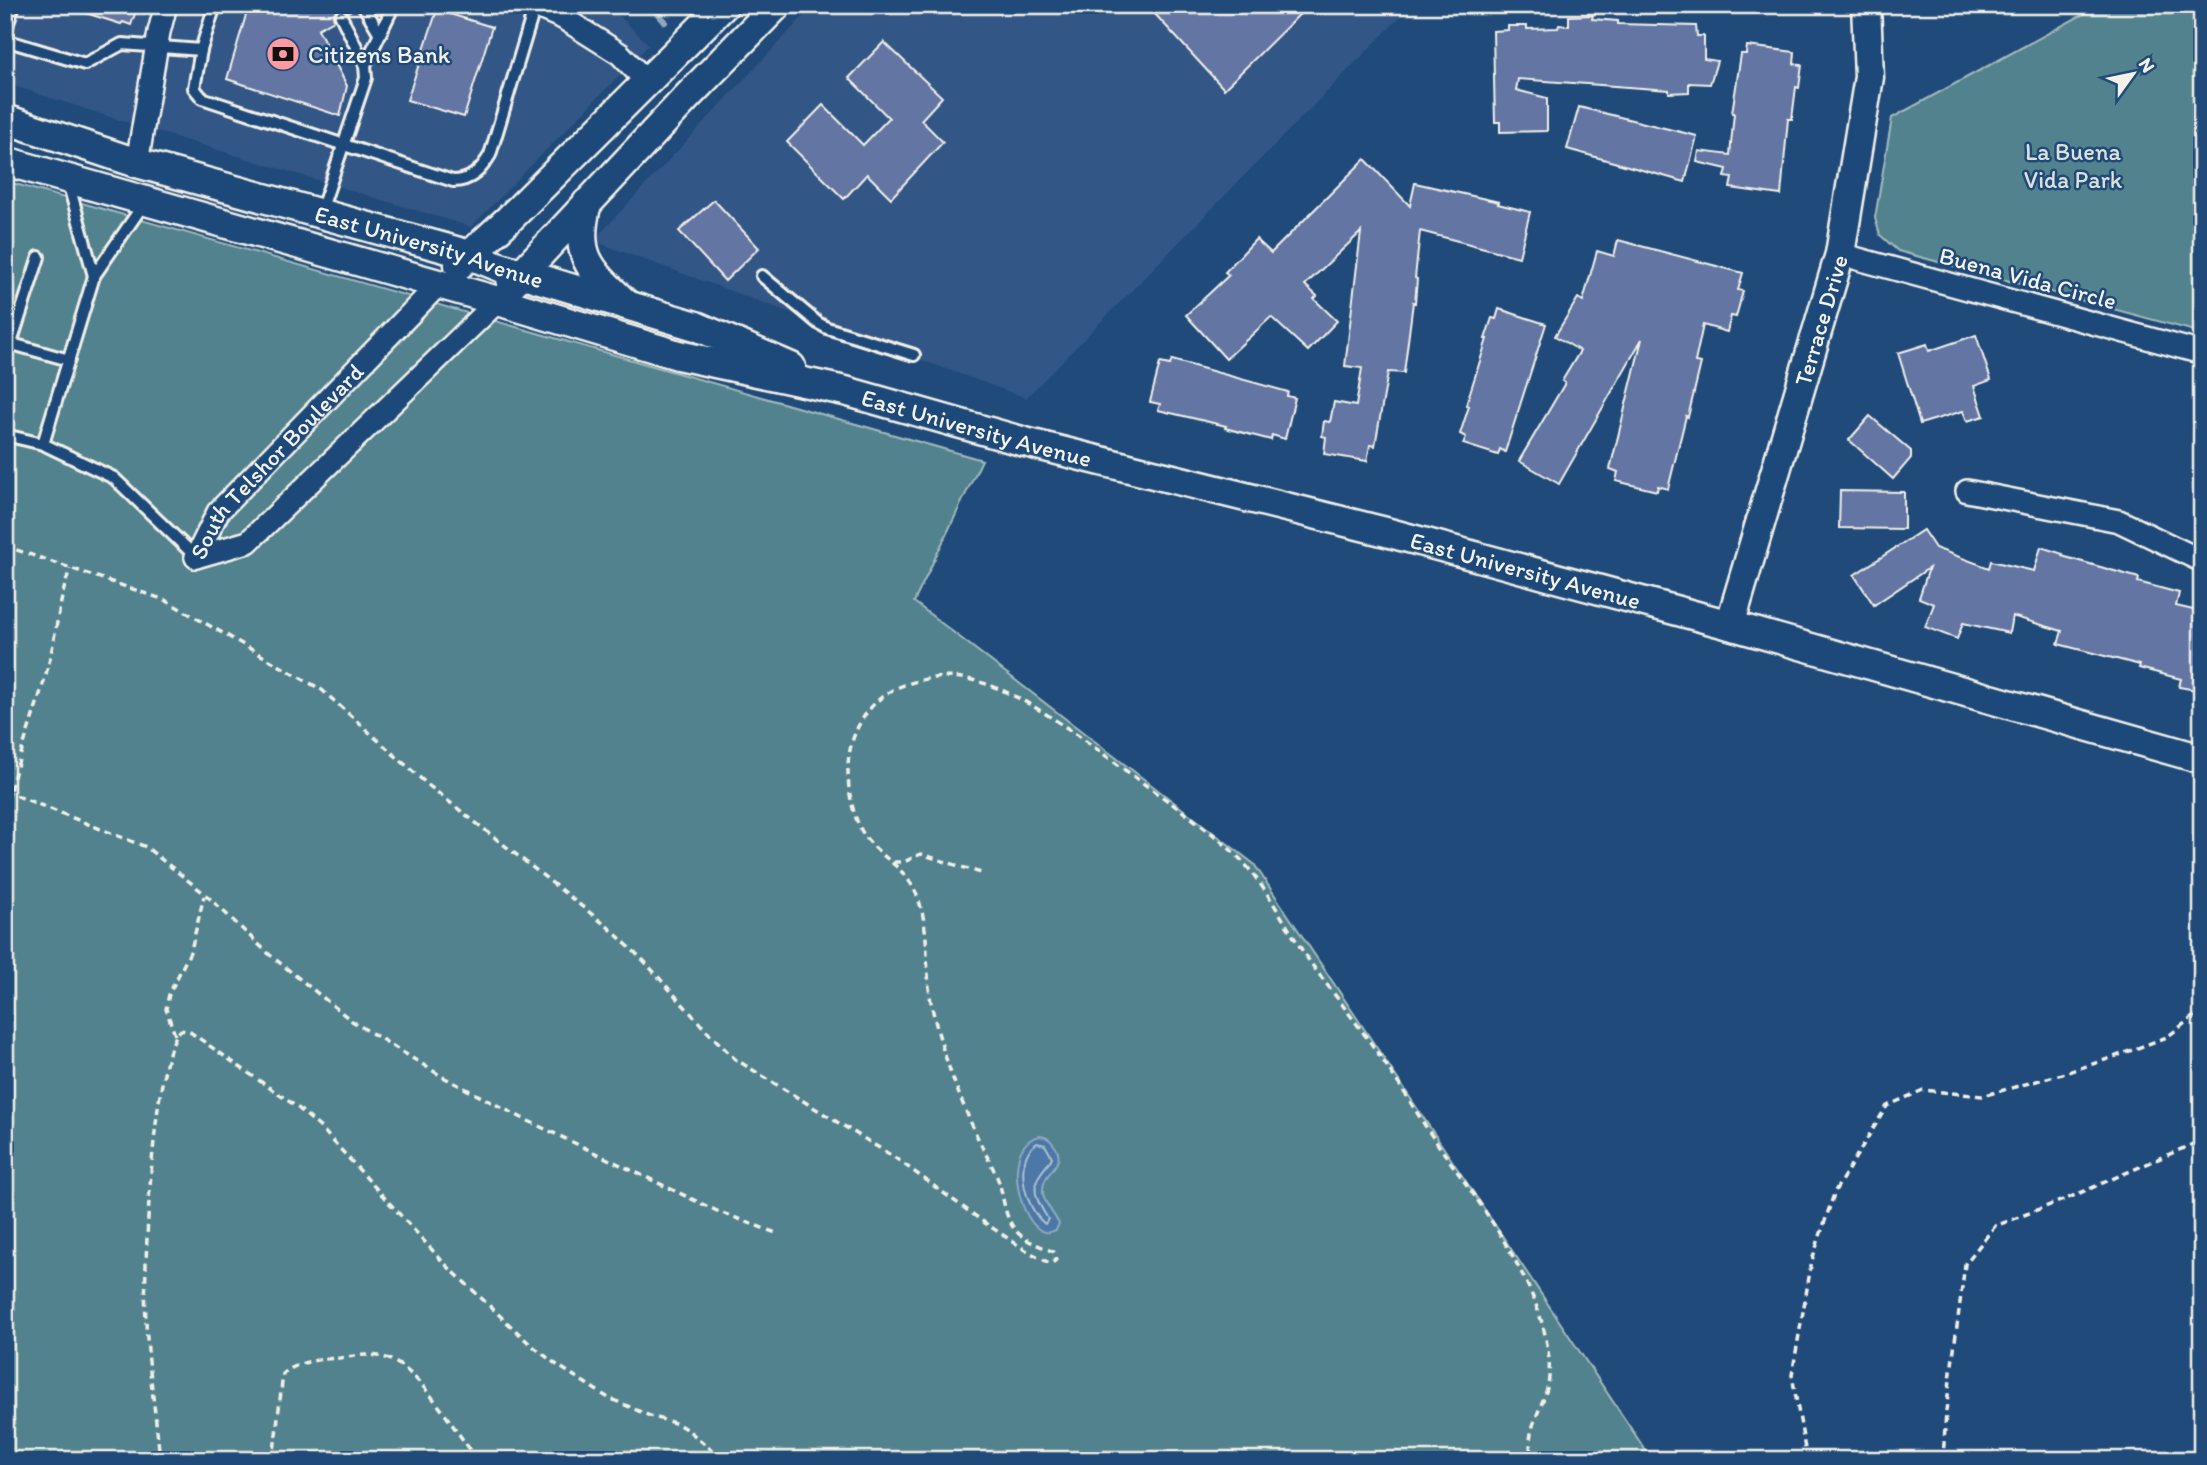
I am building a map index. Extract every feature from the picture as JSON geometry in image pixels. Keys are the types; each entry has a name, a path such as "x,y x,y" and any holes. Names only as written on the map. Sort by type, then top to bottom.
{"main road":[{"name":"South Telshor Boulevard","path":"438,285 724,5"},
{"name":"South Telshor Boulevard","path":"498,301 521,273 777,5"},
{"name":"Terrace Drive","path":"1730,625 1840,254 1869,77 1866,5"},
{"name":"East University Avenue","path":"5,119 137,163 470,255 696,326 845,391"},
{"name":"East University Avenue","path":"5,161 678,355 845,391 1025,442 1386,532 1730,625 2202,759"},
{"path":"587,203 580,227 583,255 600,279 627,305"}],"street":[{"path":"137,163 156,46 166,5"},
{"path":"534,6 563,18 620,54 646,81"},
{"name":"Buena Vida Circle","path":"1840,254 2202,353"},
{"name":"South Telshor Boulevard","path":"196,557 218,512 438,285"},
{"name":"South Telshor Boulevard","path":"196,557 248,542 498,301"},
{"path":"1968,491 2119,521 2202,561"}],"lane":[{"path":"5,32 14,5"},
{"path":"215,5 201,50 194,88 202,98 445,180 462,181 476,174 490,155 534,6"},
{"path":"363,5 380,34"},
{"path":"365,65 391,11 388,5"},
{"path":"320,214 366,78 365,65 341,16"},
{"path":"5,40 85,64 122,44 201,50"},
{"path":"68,179 94,276"},
{"path":"43,444 94,276 146,202"},
{"path":"39,257 8,342 69,360"},
{"path":"762,276 827,328 914,355"},
{"path":"5,435 43,444 114,478 196,557"}],"path":[{"path":"5,546 165,600 322,690 428,785 608,927 644,961 735,1059 894,1157 1005,1237 1051,1264 1056,1260 1054,1252 1030,1242 1015,1230 1006,1213 999,1183 948,1066 932,1006 923,916 917,896 905,873 863,834 849,786 848,758 856,731 870,708 891,691 934,677 980,682 1009,693 1087,743 1177,808 1235,855 1252,873 1317,972 1363,1031 1486,1212 1525,1282 1543,1326 1549,1377 1545,1398 1530,1436 1530,1453 1534,1460"},
{"path":"5,883 7,792 47,672 70,569"},
{"path":"7,792 146,847 205,894 270,955 352,1021 443,1077 522,1118 717,1211 776,1233"},
{"path":"894,862 904,862 920,855 981,873"},
{"path":"175,1035 166,1009 169,994 191,950 205,894"},
{"path":"1807,1460 1792,1375 1812,1260 1835,1191 1887,1105 1923,1090 1982,1096 2062,1074 2167,1037 2202,1010"},
{"path":"160,1460 146,1320 149,1194 154,1132 166,1067 175,1035 181,1030 190,1032 297,1107 322,1129 444,1263 530,1344 607,1397 689,1431 724,1460"},
{"path":"1943,1460 1946,1411 1965,1265 1995,1226 2066,1199 2202,1140"},
{"path":"273,1460 283,1374 300,1364 368,1355 391,1360 408,1371 445,1414 478,1460"}],"shaded area":[{"path":"5,5 608,5 649,45 471,227 5,83"},
{"path":"814,5 1412,5 1026,398 593,241"}],"green space":[{"name":"La Buena Vida Park","path":"2100,5 2202,5 2202,333 1898,251 1880,235 1875,218 1892,118"},
{"path":"5,181 982,460 914,602 1254,864 1652,1460 5,1460"}],"water":[{"path":"1040,1136 1051,1141 1059,1157 1043,1189 1046,1203 1059,1224 1056,1230 1048,1232 1040,1230 1032,1222 1025,1210 1017,1180 1017,1164 1021,1151 1028,1141"}],"building":[{"path":"74,5 138,5 131,25 73,9"},
{"name":"Citizens Bank","path":"249,5 355,5 356,7 348,12 342,8 337,9 333,15 334,20 318,29 347,86 340,116 227,79"},
{"path":"1162,5 1309,5 1224,89 1154,13"},
{"path":"437,10 492,27 464,117 407,100"},
{"path":"1593,15 1592,19 1618,21 1618,24 1696,26 1697,36 1704,36 1704,59 1717,61 1710,84 1689,83 1689,92 1669,93 1669,90 1518,79 1516,90 1547,98 1547,131 1500,132 1500,122 1495,122 1493,31 1508,30 1508,26 1527,26 1527,29 1558,28 1559,25 1569,26 1569,16"},
{"path":"884,42 942,97 921,120 943,142 891,198 867,174 844,199 787,142 823,105 863,145 889,118 849,78"},
{"path":"1747,46 1795,52 1794,64 1802,65 1792,119 1788,119 1781,195 1730,188 1732,178 1725,177 1727,169 1697,162 1699,151 1730,155 1732,113 1741,54 1746,54"},
{"path":"1579,107 1697,136 1685,182 1567,149"},
{"path":"1365,159 1410,206 1415,183 1499,202 1498,204 1530,212 1519,257 1420,231 1415,303 1413,302 1404,373 1388,372 1375,446 1370,445 1367,461 1324,454 1326,437 1322,436 1324,421 1330,422 1334,402 1356,406 1362,368 1345,366 1361,232 1305,285 1317,296 1314,299 1337,321 1308,351 1271,317 1226,359 1186,315 1229,275 1225,272 1256,239 1271,253"},
{"path":"714,200 759,248 725,281 679,231"},
{"path":"1618,240 1743,273 1738,290 1743,291 1736,317 1731,316 1727,332 1703,325 1695,362 1701,363 1688,417 1686,416 1668,489 1658,486 1657,491 1616,481 1618,472 1610,469 1642,339 1559,484 1519,461 1565,383 1562,381 1580,351 1555,336 1578,298 1583,301 1597,251 1614,256"},
{"path":"1499,309 1546,324 1505,452 1500,449 1498,455 1463,444 1466,437 1460,434 1485,339 1492,318 1496,319"},
{"path":"1976,335 1991,380 1974,386 1984,416 1967,421 1963,411 1920,424 1898,353 1927,344 1929,351"},
{"path":"1172,360 1288,392 1287,396 1295,398 1285,439 1272,435 1271,440 1158,410 1160,404 1150,402 1160,363 1170,365"},
{"path":"1870,416 1911,451 1911,458 1893,479 1849,440"},
{"path":"1840,491 1904,492 1904,529 1839,528"},
{"path":"1923,530 1935,548 1989,568 1991,561 2034,571 2041,547 2063,554 2062,556 2139,578 2138,582 2179,593 2176,606 2202,612 2202,691 2179,687 2181,679 2139,668 2140,665 2058,644 2062,631 2012,616 2009,633 1963,623 1957,639 1925,627 1934,604 1919,598 1929,568 1874,605 1854,575"}],"waterway":[{"path":"650,5 665,22"}],"place":[{"name":"Citizens Bank","path":"283,54"}]}
